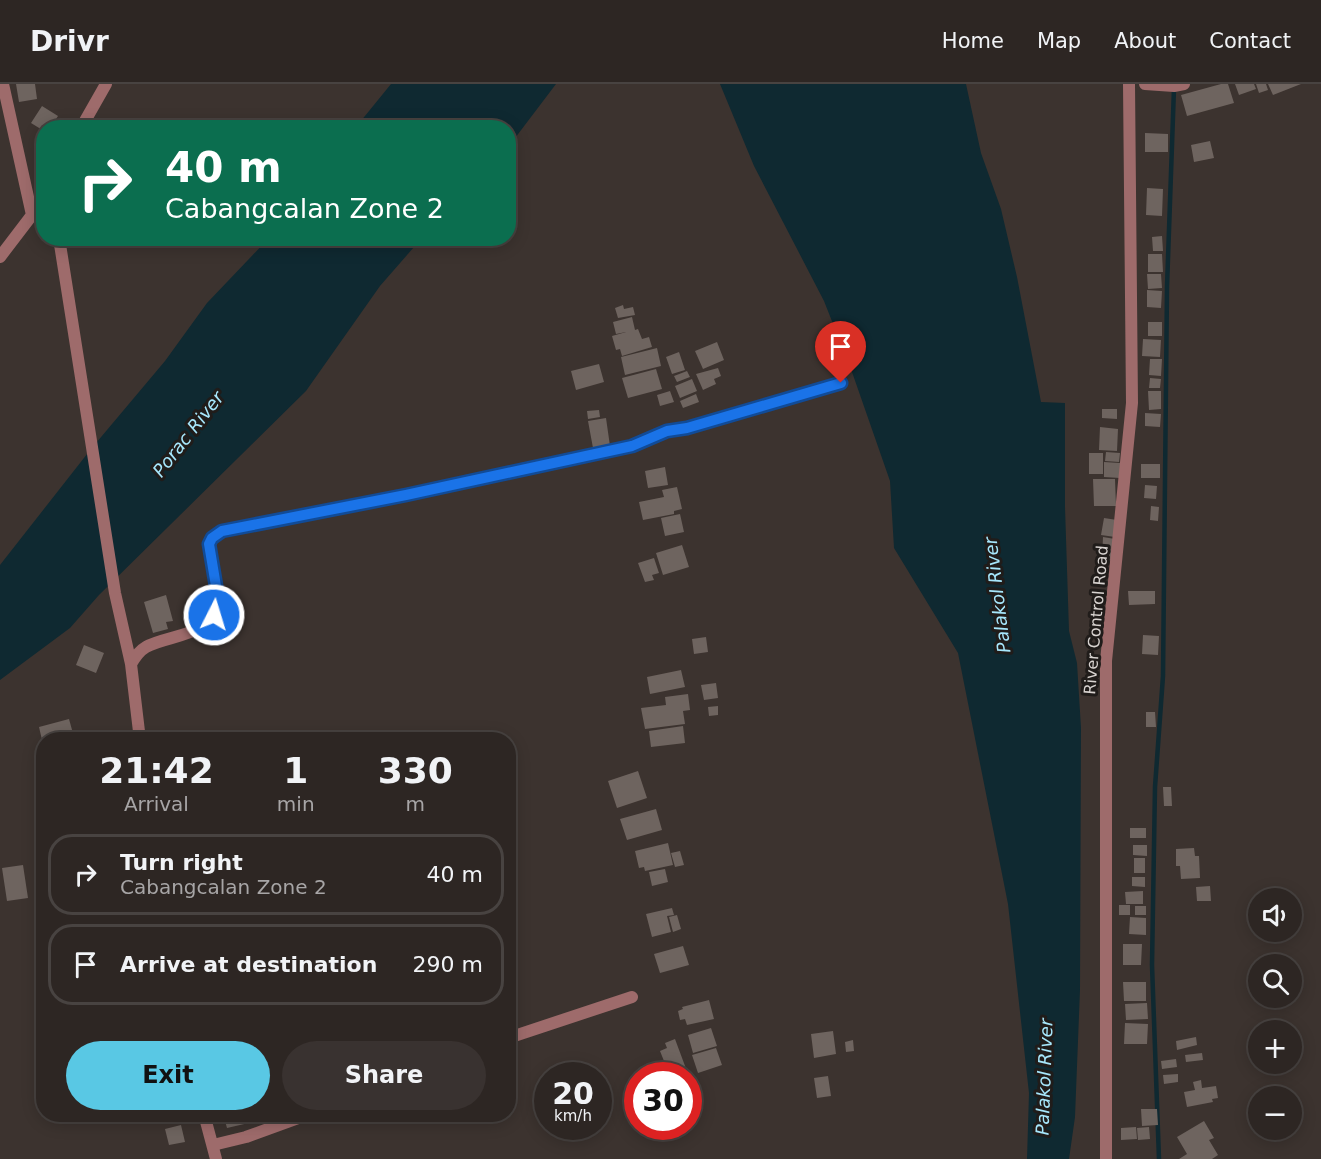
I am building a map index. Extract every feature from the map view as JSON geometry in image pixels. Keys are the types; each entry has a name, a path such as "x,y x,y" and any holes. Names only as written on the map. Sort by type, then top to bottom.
{"street":[{"path":"3,84 32,215"},
{"path":"86,120 106,84"},
{"name":"River Control Road","path":"1106,1159 1106,661 1132,403 1129,84"},
{"path":"1145,84 1174,86 1184,84"},
{"path":"0,257 36,208"},
{"path":"60,246 115,594 131,664 139,732"},
{"path":"131,664 147,647 195,631 214,615 218,598 209,544 212,538 222,531 406,495 632,446 667,431 687,428 841,383"},
{"path":"516,1035 632,997"},
{"path":"206,1122 216,1159"},
{"path":"213,1145 246,1137 287,1122"}],"water":[{"path":"391,84 556,84 516,137 516,120 362,120"},
{"name":"Palakol River","path":"720,84 966,84 981,153 1001,209 1017,277 1041,402 1065,403 1065,507 1069,631 1077,663 1081,728 1080,990 1075,1117 1069,1159 1027,1159 1029,1093 1008,904 958,653 894,548 890,481 852,372 824,301 754,166"},
{"name":"Porac River","path":"261,246 415,246 380,286 306,391 99,595 70,628 0,680 0,565 91,449 165,361 207,303"}],"building":[{"path":"16,84 35,84 37,99 19,102"},
{"path":"1228,84 1234,103 1187,116 1181,95"},
{"path":"1235,84 1254,84 1256,89 1239,95"},
{"path":"1256,84 1266,84 1268,90 1259,93"},
{"path":"1268,84 1301,84 1273,95"},
{"path":"42,106 58,116 55,120 36,120 36,126 31,123"},
{"path":"1145,133 1168,134 1168,152 1145,152"},
{"path":"1210,141 1214,158 1194,162 1191,145"},
{"path":"1147,188 1163,189 1162,216 1146,215"},
{"path":"1162,236 1163,251 1153,251 1152,237"},
{"path":"1148,254 1162,254 1163,272 1148,272"},
{"path":"1147,274 1161,274 1162,288 1148,289"},
{"path":"1147,290 1162,291 1161,308 1147,307"},
{"path":"623,305 624,309 633,307 635,315 618,318 615,308"},
{"path":"632,317 635,330 638,329 642,339 649,337 652,347 622,356 620,349 616,350 612,336 626,332 616,334 613,322"},
{"path":"1148,322 1162,322 1162,336 1148,336"},
{"path":"1143,339 1161,340 1160,357 1142,356"},
{"path":"717,342 724,360 703,369 695,351"},
{"path":"657,348 661,366 625,375 621,357"},
{"path":"679,352 685,370 672,374 666,357"},
{"path":"1150,359 1162,359 1161,376 1149,375"},
{"path":"599,364 604,382 576,390 571,371"},
{"path":"718,368 721,376 714,379 716,384 703,390 696,374"},
{"path":"656,369 662,389 628,398 622,378"},
{"path":"687,371 690,377 677,382 674,376"},
{"path":"1150,378 1161,379 1160,388 1149,388"},
{"path":"692,379 697,391 680,398 675,386"},
{"path":"670,391 674,402 660,406 657,395"},
{"path":"1148,391 1161,391 1161,409 1149,410"},
{"path":"696,394 699,402 683,408 680,401"},
{"path":"1102,409 1117,409 1117,419 1102,418"},
{"path":"599,410 600,417 588,419 587,411"},
{"path":"1145,413 1161,414 1160,427 1145,426"},
{"path":"606,418 610,446 593,448 588,421"},
{"path":"1100,427 1118,429 1117,451 1099,450"},
{"path":"1106,452 1120,453 1119,462 1105,461"},
{"path":"1089,453 1103,453 1103,474 1089,474"},
{"path":"1104,462 1120,463 1120,478 1104,477"},
{"path":"1141,464 1160,464 1160,478 1141,478"},
{"path":"665,467 668,485 648,488 645,471"},
{"path":"1093,479 1115,479 1116,506 1094,506"},
{"path":"1145,485 1157,486 1156,499 1144,498"},
{"path":"677,487 682,509 674,511 674,514 643,520 639,502 664,497 662,490"},
{"path":"1151,506 1159,507 1158,521 1150,520"},
{"path":"680,514 684,532 665,536 661,518"},
{"path":"1104,518 1117,520 1115,537 1101,535"},
{"path":"1103,537 1115,539 1113,561 1102,559"},
{"path":"682,545 689,567 663,575 656,553"},
{"path":"654,558 659,573 652,575 654,580 645,582 638,563"},
{"path":"1128,591 1155,591 1155,604 1129,605"},
{"path":"166,595 173,621 166,622 168,629 153,633 144,602"},
{"path":"1143,635 1159,636 1158,655 1142,654"},
{"path":"706,637 708,652 694,654 692,639"},
{"path":"84,645 104,653 96,673 76,665"},
{"path":"681,670 685,687 650,694 647,677"},
{"path":"716,683 718,698 704,700 701,685"},
{"path":"688,694 690,710 683,711 685,724 645,729 641,708 666,705 665,697"},
{"path":"718,706 718,715 709,716 708,707"},
{"path":"1146,712 1155,712 1156,727 1146,727"},
{"path":"69,719 73,732 40,732 39,727"},
{"path":"683,726 685,743 651,747 649,731"},
{"path":"638,771 647,798 617,808 608,781"},
{"path":"1163,787 1171,787 1172,806 1164,806"},
{"path":"656,809 662,830 627,840 620,819"},
{"path":"1130,828 1146,828 1146,838 1130,838"},
{"path":"668,843 673,865 645,871 644,867 639,868 635,851"},
{"path":"1133,845 1147,845 1147,856 1133,855"},
{"path":"1194,848 1195,856 1199,856 1200,878 1181,879 1180,866 1176,866 1176,849"},
{"path":"680,851 684,865 675,867 671,853"},
{"path":"1134,858 1145,858 1145,873 1134,873"},
{"path":"23,865 28,898 7,901 2,868"},
{"path":"665,869 668,882 652,886 649,872"},
{"path":"1132,877 1145,877 1145,887 1132,886"},
{"path":"1210,886 1211,901 1197,901 1196,887"},
{"path":"1143,891 1143,904 1126,904 1125,892"},
{"path":"1119,905 1130,905 1130,915 1119,915"},
{"path":"1135,906 1146,906 1146,915 1135,915"},
{"path":"672,908 674,915 667,916 671,932 652,937 646,914"},
{"path":"677,915 681,929 673,932 669,917"},
{"path":"1130,917 1146,918 1146,935 1129,934"},
{"path":"1123,944 1142,944 1141,965 1123,965"},
{"path":"683,946 689,965 660,973 654,954"},
{"path":"1123,982 1146,982 1146,1001 1124,1001"},
{"path":"709,1000 714,1019 687,1025 685,1019 680,1020 678,1011 683,1009 682,1007"},
{"path":"1147,1003 1148,1019 1126,1020 1125,1004"},
{"path":"1125,1023 1148,1024 1147,1044 1124,1044"},
{"path":"711,1028 717,1046 693,1053 688,1035"},
{"path":"833,1031 836,1054 814,1058 811,1034"},
{"path":"1196,1037 1197,1045 1177,1050 1176,1041"},
{"path":"675,1039 684,1062 664,1062 660,1051 667,1048 665,1043"},
{"path":"853,1040 854,1051 846,1052 845,1042"},
{"path":"716,1048 722,1065 702,1072 702,1062 694,1062 692,1055"},
{"path":"1202,1053 1203,1060 1186,1062 1185,1055"},
{"path":"1176,1059 1177,1067 1162,1069 1161,1061"},
{"path":"1178,1074 1178,1082 1164,1084 1163,1075"},
{"path":"828,1076 831,1096 817,1098 814,1078"},
{"path":"1201,1080 1202,1088 1216,1086 1218,1098 1212,1099 1213,1102 1187,1107 1184,1092 1195,1090 1193,1082"},
{"path":"1141,1109 1157,1109 1158,1125 1142,1126"},
{"path":"1204,1121 1214,1138 1209,1140 1218,1155 1212,1159 1179,1159 1187,1154 1177,1137"},
{"path":"225,1122 253,1122 227,1128"},
{"path":"181,1125 185,1142 169,1145 165,1129"},
{"path":"1136,1127 1137,1139 1121,1140 1121,1128"},
{"path":"1149,1127 1150,1139 1138,1140 1137,1128"}],"waterway":[{"path":"1159,1159 1152,965 1155,787 1163,676 1167,287 1174,88"}],"route":[{"path":"214,615 218,598 209,544 212,538 222,531 406,495 632,446 667,431 687,428 841,383"}]}
